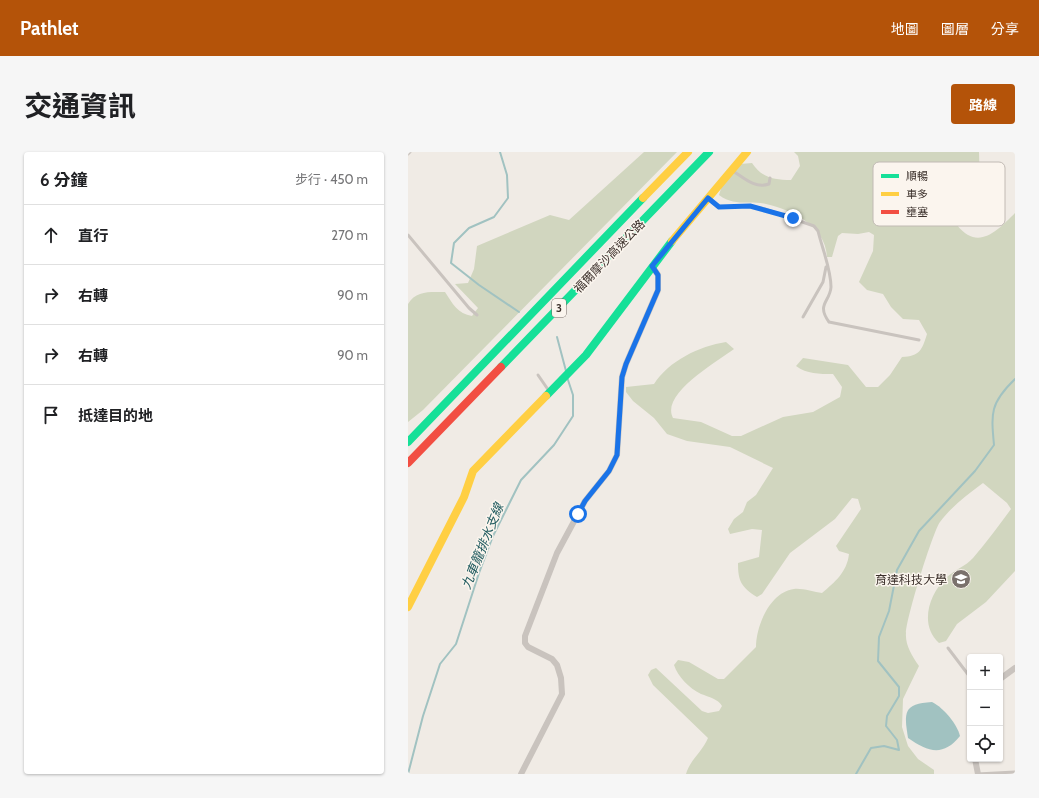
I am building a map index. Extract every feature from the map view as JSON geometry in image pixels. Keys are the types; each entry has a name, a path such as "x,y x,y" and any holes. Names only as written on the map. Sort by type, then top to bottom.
{"main road":[{"name":"福爾摩沙高速公路","path":"408,442 688,152"},
{"name":"福爾摩沙高速公路","path":"408,464 709,152"},
{"path":"408,607 464,497 473,471 586,355 652,266 747,152"}],"street":[{"path":"521,774 562,694 561,678 557,665 552,659 528,647 525,643 525,636 557,553 585,501 609,471 617,455 622,377 626,364 658,290 658,275 652,266"},
{"path":"1003,677 1015,668"},
{"path":"975,762 977,774"}],"lane":[{"path":"731,170 754,185 764,186 769,184 770,178"},
{"path":"708,198 719,207 726,208 742,206 758,208 814,226 818,231 827,265 831,288 823,306 824,315 829,322 919,340"},
{"path":"408,235 469,308 478,315"},
{"path":"803,317 823,282 827,265"},
{"path":"538,375 550,392"},
{"path":"948,648 967,673"},
{"path":"977,774 1015,772"}],"green space":[{"path":"644,152 677,152 423,410 408,422 408,304 411,299 424,293 445,292 459,310 472,316 478,308 455,284 468,283 474,269 477,246 550,215 569,220"},
{"path":"794,152 979,152 979,162 873,162 873,226 958,226 965,233 973,237 980,238 988,236 1002,226 1005,226 1005,223 1015,213 1015,571 986,602 957,624 946,641 939,643 929,628 928,619 931,601 935,592 946,578 973,558 1011,509 1007,503 983,483 966,496 940,522 926,557 907,625 906,637 908,646 919,666 903,699 902,727 908,746 918,759 934,770 934,774 686,774 690,764 703,748 708,738 653,685 648,675 651,670 656,668 702,711 708,713 719,711 722,706 713,698 697,692 688,685 678,674 674,665 678,660 689,662 718,679 724,679 756,647 762,620 771,603 778,596 785,591 794,589 822,593 840,576 846,566 849,554 839,551 836,546 861,509 858,499 852,498 835,519 790,553 762,594 757,597 744,587 740,579 738,563 759,557 762,530 752,529 730,534 728,529 734,519 743,512 747,502 756,495 773,468 730,447 687,441 667,434 654,418 633,401 626,392 626,387 654,384 668,368 686,356 705,347 726,342 734,349 704,370 682,389 675,399 671,409 673,418 701,422 732,436 741,436 783,417 813,412 840,397 842,387 833,374 813,373 800,369 796,366 803,358 848,365 866,387 878,387 890,375 902,357 917,354 924,344 927,334 919,320 903,319 891,307 883,294 867,290 859,282 873,251 874,235 869,232 858,234 842,233 838,236 832,257 827,257 825,246 821,237 797,215 766,204 736,202 725,199 719,195 724,179 740,164 752,163 764,175 774,179 791,180 800,166 798,156"}],"water":[{"path":"932,702 941,708 949,717 956,726 960,736 954,743 941,750 922,747 908,738 906,716 908,711 915,705"}],"waterway":[{"name":"九車籠排水支線","path":"500,152 507,175 508,198 494,217 469,228 454,243 451,263 479,285 519,312"},
{"name":"九車籠排水支線","path":"557,337 566,371"},
{"name":"九車籠排水支線","path":"408,774 423,716 440,664 456,644 479,573 493,536 521,480 554,445 573,416 573,395 567,377"},
{"path":"856,774 871,748 884,746 899,750 897,740 886,726 887,716 899,696 899,687 878,661 879,637 889,611 897,570 919,531 975,471 994,445 992,425 994,409 1001,395 1015,379"}],"traffic: fast":[{"path":"501,367 709,152"},
{"path":"408,442 643,198"},
{"path":"546,396 586,355 672,241"}],"traffic: slow":[{"path":"643,198 688,152"},
{"path":"672,241 747,152"},
{"path":"408,607 464,497 473,471 546,396"}],"traffic: jam":[{"path":"408,463 501,367"}],"place":[{"name":"育達科技大學","path":"961,579"}],"route":[{"path":"578,514 585,501 609,471 617,455 622,377 626,364 658,290 658,275 652,266 708,198 719,207 726,208 750,206 793,218"}]}
